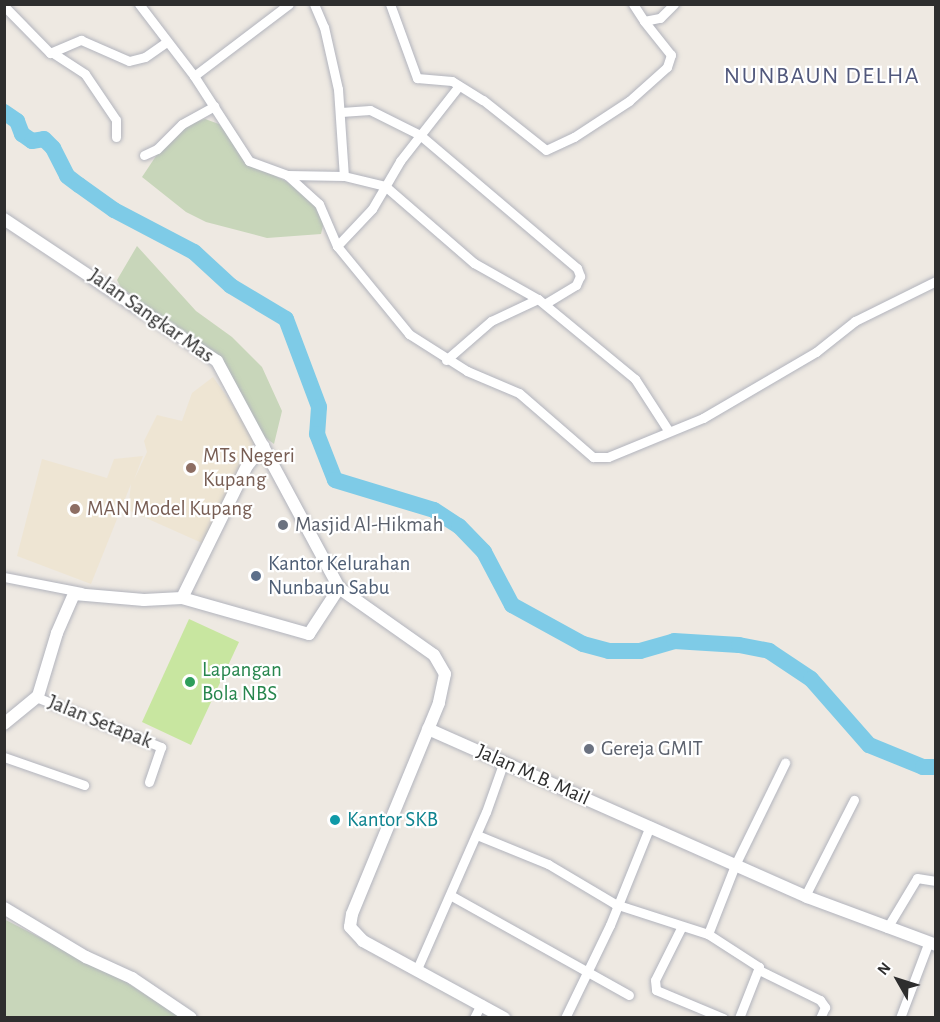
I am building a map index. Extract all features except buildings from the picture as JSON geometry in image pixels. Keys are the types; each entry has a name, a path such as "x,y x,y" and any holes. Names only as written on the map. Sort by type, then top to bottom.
{"street":[{"path":"139,4 165,43 194,76 249,161 288,176 320,204 337,246 394,318 419,342 447,360 519,393 593,456 608,457 747,394 816,352 855,321 936,281"},
{"path":"194,76 289,4"},
{"path":"314,4 324,27 341,112 344,176"},
{"path":"390,4 417,78 444,78 483,100 543,150 553,149 629,101 667,68 670,55 633,4"},
{"path":"644,21 660,18 674,4"},
{"path":"4,6 53,53 85,74 116,120 116,137"},
{"path":"53,53 81,40 129,62 145,57 165,43"},
{"path":"337,246 372,209 420,135 458,87"},
{"path":"144,155 157,149 182,124 214,106"},
{"path":"341,112 370,110 420,135 579,270 576,285 491,321 447,360"},
{"path":"288,176 344,176 385,186 474,263 542,301 635,379 668,430"},
{"name":"Jalan Sangkar Mas","path":"4,219 212,356 232,382 263,446 339,588"},
{"path":"182,598 248,466 263,446"},
{"path":"4,577 81,592 144,600 182,598 309,634 339,588 440,662 444,685 350,923 363,941 504,1017"},
{"path":"4,724 36,697 69,600 81,592"},
{"name":"Jalan Setapak","path":"36,697 161,747 149,782"},
{"name":"Jalan M.B. Mail","path":"428,729 805,896 932,945 900,1017"},
{"path":"4,757 84,785"},
{"path":"708,934 735,865 785,763"},
{"path":"417,969 477,835 503,764"},
{"path":"805,896 854,800"},
{"path":"565,1017 610,925 615,904 650,826"},
{"path":"477,835 548,864 615,904 708,934 750,958 759,970 820,1000 825,1007 820,1017"},
{"path":"887,928 917,878 936,881"},
{"path":"450,895 629,995"},
{"path":"4,908 86,957 132,978 191,1017"},
{"path":"682,927 655,980 656,990 723,1017"},
{"path":"739,1017 759,970"},
{"path":"474,1017 482,1004"}],"shaded area":[{"path":"213,377 258,441 202,543 128,510 131,484 91,584 17,556 42,459 107,478 114,459 143,456 134,480 147,452 144,441 157,415 182,421 192,393"}],"green space":[{"path":"205,119 219,124 251,164 314,195 327,210 321,234 267,238 206,222 186,212 142,177 166,141 189,124"},
{"path":"137,246 196,311 232,337 262,367 282,411 274,444 254,429 224,374 120,286 117,280"},
{"name":"Lapangan Bola NBS","path":"189,619 239,642 191,745 142,722"},
{"path":"4,919 126,982 180,1017 5,1017"}],"waterway":[{"path":"4,112 17,121 22,134 32,141 44,139 53,148 67,176 79,185 114,210 194,252 231,286 286,319 319,407 317,434 335,480 434,510 459,526 484,552 512,605 583,644 609,651 640,651 674,641 739,645 769,651 811,679 869,745 923,767 936,767"}],"place":[{"name":"MTs Negeri Kupang","path":"191,468"},
{"name":"MAN Model Kupang","path":"75,509"},
{"name":"Masjid Al-Hikmah","path":"283,525"},
{"name":"Kantor Kelurahan Nunbaun Sabu","path":"256,576"},
{"name":"Lapangan Bola NBS","path":"190,682"},
{"name":"Gereja GMIT","path":"589,749"},
{"name":"Kantor SKB","path":"335,820"}],"district":[{"name":"NUNBAUN DELHA","path":"822,77"}]}
